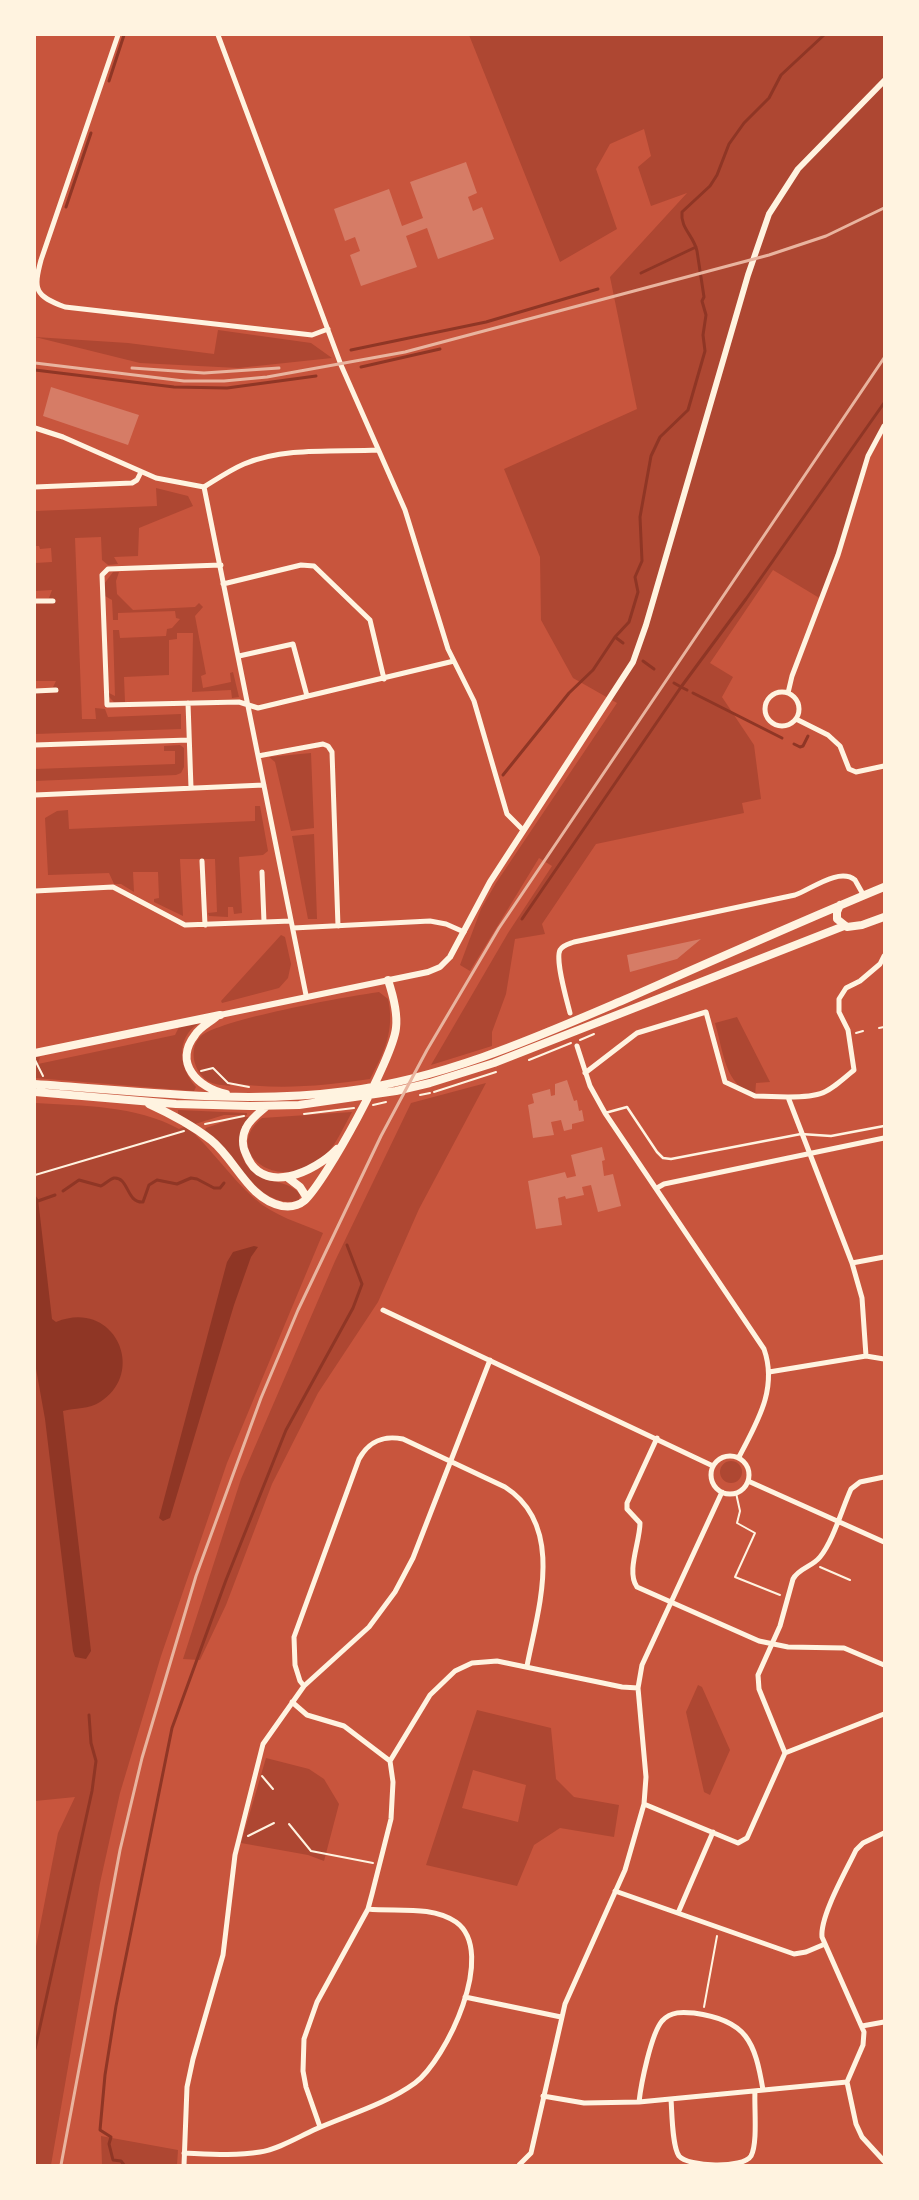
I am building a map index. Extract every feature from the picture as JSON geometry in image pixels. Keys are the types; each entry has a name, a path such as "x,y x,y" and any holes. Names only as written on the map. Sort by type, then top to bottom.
{"main road":[{"path":"35,1084 195,1097 278,1098 347,1095 433,1073 496,1053 584,1017 884,887"},
{"path":"840,905 837,916 838,922 844,926"},
{"path":"35,1092 145,1102 268,1106 430,1084 494,1063 565,1036 844,926 856,927 884,917"},
{"path":"145,1102 186,1122 212,1141 232,1162 255,1192 267,1200 289,1206 297,1205 307,1198 325,1176 392,1046 396,1016 388,980"},
{"path":"35,1053 220,1015"},
{"path":"220,1015 194,1036 188,1051 188,1064 194,1077 201,1085 218,1092 244,1098"},
{"path":"268,1106 246,1129 243,1140 245,1152 251,1164 258,1171 274,1177 287,1177 316,1166 342,1144"},
{"path":"287,1177 300,1187 307,1198"}],"street":[{"path":"118,35 41,260 36,286 39,293 48,301 65,307 312,335 328,329"},
{"path":"218,35 328,329 405,510 454,661 474,701 507,814 523,830"},
{"path":"220,1015 388,980 440,967 450,957 490,882 633,662 641,642 748,275 769,214 798,169 884,81"},
{"path":"788,693 792,676 838,555 868,456 884,426"},
{"path":"35,428 63,437 141,472 165,480 204,487 245,464 268,458 302,452 378,450"},
{"path":"35,487 132,483 137,480 141,472"},
{"path":"204,487 306,996"},
{"path":"220,565 108,568 102,575 107,705 239,702 258,708 454,661"},
{"path":"224,584 301,565 314,566 370,620 384,679"},
{"path":"35,601 53,601"},
{"path":"239,656 293,644 307,696"},
{"path":"35,691 56,690"},
{"path":"782,692 788,693 799,704 796,719 792,723 781,726 770,722 765,711 767,700 771,696 782,692"},
{"path":"188,703 191,788"},
{"path":"796,719 828,735 840,746 850,769 856,772 884,766"},
{"path":"35,745 189,740"},
{"path":"258,756 323,744 328,746 332,752 338,926"},
{"path":"35,795 264,785"},
{"path":"202,861 205,925"},
{"path":"262,872 264,922"},
{"path":"570,1014 559,960 560,951 564,946 574,942 794,895 824,880 844,876 856,880 864,896"},
{"path":"35,891 114,887 185,925 292,921"},
{"path":"293,928 430,921 438,922 464,932"},
{"path":"585,1073 637,1033 706,1012 725,1082 755,1096 813,1096 828,1092 854,1070 848,1030 840,1012 839,1000 846,988 860,981 880,964 884,956"},
{"path":"577,1046 585,1073 605,1112 657,1188 712,1274 760,1342 767,1357 769,1372 768,1394 739,1457"},
{"path":"788,1097 852,1264 862,1298 866,1356"},
{"path":"657,1188 664,1184 884,1138"},
{"path":"852,1264 884,1257"},
{"path":"383,1310 714,1466"},
{"path":"769,1372 866,1356 884,1359"},
{"path":"184,2165 188,2087 201,2028 223,1955 238,1838 263,1744 304,1686 368,1627 395,1592 413,1558 490,1360"},
{"path":"304,1686 300,1681 295,1665 292,1645 354,1470 362,1452 374,1441 395,1437 505,1487 518,1496 530,1512 544,1553 544,1579 527,1666"},
{"path":"657,1438 626,1503 627,1509 640,1523 632,1572 633,1582 637,1587 759,1642 788,1647 844,1648 884,1665"},
{"path":"723,1457 739,1457 748,1467 748,1481 736,1493 722,1492 713,1482 711,1475 714,1466 723,1457"},
{"path":"785,1753 759,1689 758,1675 780,1626 787,1597 796,1573 818,1560 838,1521 851,1489 860,1482 884,1477"},
{"path":"748,1481 884,1542"},
{"path":"519,2165 531,2152 561,2017 630,1856 644,1804 646,1777 638,1688 642,1665 722,1492"},
{"path":"320,2127 306,2087 303,2071 304,2039 317,2002 368,1909 392,1819 394,1782 390,1761 422,1705 437,1687 455,1671 472,1663 487,1660 527,1666 622,1687 638,1688"},
{"path":"292,1702 307,1715 344,1726 390,1761"},
{"path":"644,1804 738,1842 744,1841 785,1753 884,1714"},
{"path":"678,1913 712,1832"},
{"path":"884,1833 863,1842 856,1850 822,1925 822,1937 862,2026 863,2045 847,2082 856,2124 862,2137 884,2161"},
{"path":"615,1891 794,1954 806,1952 825,1944"},
{"path":"184,2153 233,2154 263,2152 391,2097 424,2076 447,2044 466,1997 472,1949 467,1933 462,1927 446,1917 422,1911 368,1909"},
{"path":"466,1997 561,2017"},
{"path":"638,2102 657,2029 663,2020 679,2012 703,2014 728,2021 742,2031 753,2048 763,2090"},
{"path":"862,2026 884,2022"},
{"path":"543,2096 584,2103 638,2102 847,2082"},
{"path":"671,2099 676,2150 681,2158 694,2163 740,2164 748,2160 754,2146 755,2091"}],"lane":[{"path":"605,1112 627,1107 657,1152 663,1158 671,1159 801,1134 831,1136 884,1126"}],"path":[{"path":"879,1028 884,1027"},
{"path":"35,1175 181,1132"},
{"path":"736,1493 740,1511 737,1522 755,1532 735,1577 787,1597"},
{"path":"824,1569 850,1580"},
{"path":"255,1772 266,1778 273,1789"},
{"path":"238,1838 247,1837 274,1823"},
{"path":"289,1824 310,1851 381,1865"},
{"path":"703,2014 718,1928"}],"shaded area":[{"path":"469,35 884,35 884,426 877,438 821,599 773,570 710,663 733,677 722,697 754,745 761,799 742,803 744,813 596,844 542,924 545,934 515,939 506,994 492,1032 492,1046 431,1065 508,933 552,866 539,858 470,971 460,965 481,909 496,883 617,703 573,678 541,620 540,557 504,469 637,409 610,277 687,193 651,206 638,167 651,156 644,129 610,144 596,169 617,229 560,262"},
{"path":"218,330 311,343 332,358 238,368 140,363 35,337 128,343 214,354"},
{"path":"156,488 188,496 193,506 139,528 138,556 114,557 118,564 108,565 102,560 101,537 75,538 82,719 96,719 95,708 105,709 108,717 181,714 181,729 35,734 35,693 56,693 56,688 53,687 56,681 35,681 35,604 53,603 53,598 49,598 52,590 35,591 35,563 52,562 51,548 40,549 39,546 35,546 35,511 157,506"},
{"path":"113,572 119,572 116,581 117,594 133,610 195,607 199,603 203,607 195,616 206,674 201,676 203,688 231,682 230,673 233,672 239,697 232,698 231,690 192,692 193,633 177,633 177,639 169,640 169,675 124,677 125,702 114,702 109,697 109,693 115,696 113,630 119,630 120,638 166,636 167,629 172,628 180,619 176,618 175,611 118,613 118,620 113,620 112,600 105,596 104,584"},
{"path":"180,745 184,748 184,767 181,773 176,775 35,781 35,769 175,764 175,751 164,751 164,746"},
{"path":"311,753 314,828 291,831 275,762 269,757"},
{"path":"255,806 260,806 268,851 263,855 239,857 242,913 234,914 233,907 228,907 228,917 209,916 208,913 217,912 215,859 180,859 183,916 154,902 154,899 159,898 158,872 133,872 134,892 121,884 114,884 109,873 48,875 45,818 57,811 68,810 69,829 255,821"},
{"path":"314,834 317,919 308,919 292,836"},
{"path":"281,935 285,937 291,964 288,978 279,988 222,1003 221,1001"},
{"path":"379,992 388,999 390,1010 389,1031 384,1050 370,1079 300,1086 231,1083 230,1086 208,1081 196,1067 194,1048 196,1042 211,1030 256,1016"},
{"path":"737,1017 770,1082 756,1083 755,1096 745,1091 731,1076 723,1056 715,1023"},
{"path":"199,1023 186,1037 182,1054 186,1072 196,1087 194,1091 35,1078 35,1057 40,1057 38,1064 175,1035 179,1027"},
{"path":"486,1083 419,1209 378,1302 318,1393 272,1484 226,1605 200,1660 183,1659 241,1479 335,1261 411,1103"},
{"path":"35,1103 109,1108 145,1115 179,1129 186,1126 262,1205 288,1219 323,1233 227,1463 161,1656 120,1793 100,1883 51,2165 35,2165 35,1952 58,1833 75,1797 35,1801"},
{"path":"178,1110 247,1113 247,1115 224,1115 195,1124 178,1114"},
{"path":"352,1112 330,1150 309,1167 292,1172 276,1171 262,1165 252,1156 248,1144 251,1131 262,1118"},
{"path":"238,1117 249,1117 241,1133 240,1142 243,1159 247,1166 261,1177 291,1187 300,1194 299,1201 286,1202 266,1194 249,1179 227,1152 205,1130"},
{"path":"35,1195 38,1199 52,1319 56,1322 77,1317 94,1320 108,1329 118,1342 122,1357 122,1373 114,1389 100,1402 87,1407 63,1411 91,1651 86,1659 75,1657 73,1651 45,1419 35,1363"},
{"path":"254,1246 258,1247 251,1257 234,1305 170,1518 163,1521 159,1518 227,1262 233,1252"},
{"path":"731,1461 739,1464 742,1472 739,1480 731,1483 723,1480 720,1472 723,1464"},
{"path":"698,1685 702,1687 730,1750 710,1795 704,1792 686,1712"},
{"path":"477,1710 551,1728 556,1779 574,1797 619,1805 614,1837 560,1828 534,1845 517,1886 426,1865","holes":["473,1770 526,1785 518,1822 462,1808"]},
{"path":"266,1758 309,1769 324,1779 339,1804 324,1861 308,1855 241,1843"},
{"path":"101,2136 178,2150 177,2165 102,2165"}],"building":[{"path":"466,162 477,193 468,197 473,211 482,207 494,239 438,259 427,228 406,236 417,267 361,286 350,255 360,251 355,237 345,241 334,209 389,189 402,226 423,218 410,182"},
{"path":"51,387 139,415 128,445 43,416"},
{"path":"701,939 677,959 630,972 627,955"},
{"path":"567,1080 574,1101 577,1100 579,1111 582,1110 584,1121 572,1124 572,1129 564,1131 561,1120 551,1122 554,1135 533,1138 528,1105 534,1103 532,1094 550,1089 551,1096 555,1095 555,1084"},
{"path":"602,1147 605,1160 602,1161 604,1176 613,1174 621,1206 598,1212 591,1185 582,1187 584,1195 566,1199 565,1196 558,1198 562,1225 536,1229 528,1181 565,1172 567,1178 576,1176 571,1155"}],"waterway":[{"path":"109,81 124,35"},
{"path":"503,775 569,693 593,670 615,637 629,622 638,592 635,577 642,561 640,517 651,456 660,437 688,410 705,351 703,335 706,315 702,301 704,297 697,251 683,223 682,212 710,186 717,175 729,144 744,123 769,98 781,75 824,35"},
{"path":"66,207 91,133"},
{"path":"641,273 696,247"},
{"path":"351,350 486,322 598,289"},
{"path":"361,367 440,349"},
{"path":"35,370 174,387 227,388 316,376"},
{"path":"687,690 681,687 746,599 884,403"},
{"path":"615,637 623,643"},
{"path":"643,661 654,669"},
{"path":"522,919 681,687 674,683"},
{"path":"693,693 782,738"},
{"path":"794,744 800,747 803,746 808,736"},
{"path":"63,1191 79,1180 101,1186 114,1178 122,1181 133,1199 143,1202 149,1185 157,1180 177,1184 191,1178 214,1188 220,1188 224,1183"},
{"path":"35,1202 55,1195"},
{"path":"124,2165 121,2161 113,2160 109,2144 111,2137 100,2130 105,2075 116,2006 172,1728 226,1580 286,1430 353,1308 362,1284 347,1245"},
{"path":"35,2049 92,1791 96,1761 91,1743 89,1715"}],"railway":[{"path":"35,363 184,381 224,381 267,377 405,352 769,255 826,236 884,208"},
{"path":"61,2165 120,1850 142,1758 196,1576 261,1398 298,1310 381,1136 427,1050 499,928 884,358"},
{"path":"132,368 204,373 279,368"}]}
